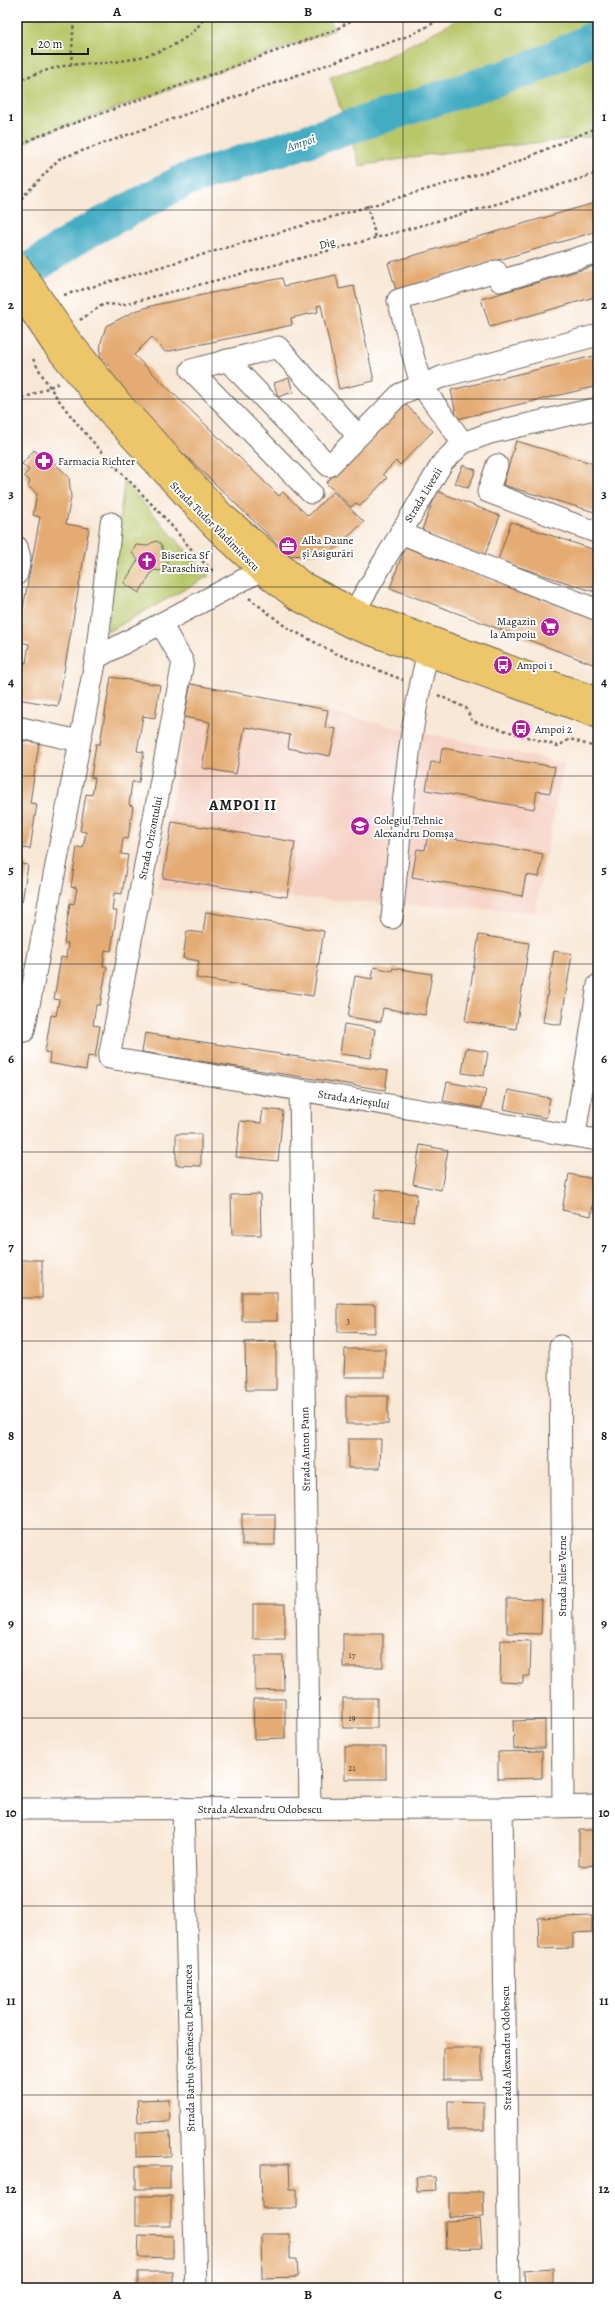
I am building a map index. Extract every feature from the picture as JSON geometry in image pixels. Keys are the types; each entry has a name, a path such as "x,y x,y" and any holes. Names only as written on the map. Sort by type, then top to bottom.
{"main road":[{"path":"17,262 66,336"},
{"path":"17,291 66,336"},
{"name":"Strada Tudor Vladimirescu","path":"66,336 112,417 213,527 260,571 296,599 324,615 427,656 598,717"},
{"name":"Strada Tudor Vladimirescu","path":"66,336 122,404 222,513 303,583 355,610 598,699"}],"street":[{"path":"464,443 421,385 398,300 496,271 500,281 598,252"},
{"path":"227,360 329,466 393,399 421,385 444,376 598,335"},
{"path":"311,493 191,370 278,347 358,436"},
{"name":"Strada Livezii","path":"355,610 443,462 464,443 490,433 598,408"},
{"path":"498,465 488,492 598,533"},
{"path":"21,1032 96,658 111,522"},
{"path":"400,533 598,610"},
{"path":"17,547 20,558 17,574"},
{"path":"96,658 260,571"},
{"name":"Strada Orizontului","path":"109,1058 183,662 161,624"},
{"path":"392,918 412,730 419,687 427,656"},
{"path":"17,727 79,741"},
{"path":"576,1136 598,985"},
{"name":"Strada Arieșului","path":"109,1058 598,1140"},
{"name":"Strada Anton Pann","path":"300,1090 310,1809"},
{"name":"Strada Jules Verne","path":"560,1346 564,1806"},
{"name":"Strada Alexandru Odobescu","path":"17,1809 310,1809 598,1806"},
{"name":"Strada Barbu Ștefănescu Delavrancea","path":"183,1808 196,2288"},
{"name":"Strada Alexandru Odobescu","path":"502,1808 509,2288"}],"path":[{"path":"71,65 74,17"},
{"path":"17,81 47,70 71,65 121,61 162,51 183,39 205,17"},
{"path":"17,147 36,137 335,30 357,17"},
{"path":"17,203 59,160 411,35 445,17"},
{"path":"61,296 367,205 507,166 598,127"},
{"name":"Dig","path":"66,336 81,320 104,304 122,304 376,238 494,206 598,173"},
{"path":"367,205 376,238"},
{"path":"33,359 48,387"},
{"path":"17,400 51,386"},
{"path":"558,746 570,739 598,748"}],"shaded area":[{"name":"Colegiul Tehnic Alexandru Domșa","path":"192,684 564,763 535,912 157,889"}],"green space":[{"path":"17,17 327,17 335,30 36,137 17,147"},
{"path":"463,17 598,17 598,136 425,155 360,166 330,77 379,61"},
{"path":"124,482 209,576 107,632"}],"building":[{"path":"598,202 598,231 396,290 388,263"},
{"path":"598,265 598,296 490,327 481,299"},
{"path":"336,275 339,289 354,286 374,381 339,389 321,305 317,306 318,312 291,318 292,325 165,352 152,337 134,355 279,496 283,492 308,516 333,492 364,522 330,553 290,556 101,374 109,366 100,357 101,342 106,326 135,311 155,305 282,278 284,286"},
{"path":"598,355 598,386 457,419 451,390"},
{"path":"289,378 293,392 278,397 274,383"},
{"path":"404,403 433,431 400,465 396,461 383,474 387,478 360,506 356,503 351,507 326,483"},
{"path":"516,441 598,465 598,513 503,485"},
{"path":"34,450 42,456 45,454 69,477 71,497 66,524 89,528 58,706 17,699 17,661 26,663 29,644 17,641 40,517 33,515 37,494 28,486 30,481 24,476 29,470 22,464"},
{"path":"463,465 476,470 468,488 455,483"},
{"path":"437,491 500,516 484,557 421,532"},
{"path":"511,522 598,551 598,593 498,560"},
{"path":"157,541 161,544 163,551 161,553 168,563 163,571 153,570 139,593 124,583 138,560 132,553 136,545 147,546"},
{"path":"405,547 598,620 598,666 390,588"},
{"path":"111,677 160,685 155,718 143,716 137,751 144,752 139,782 132,782 129,805 133,806 128,839 123,838 121,854 128,855 122,894 114,893 112,911 117,911 111,951 105,950 103,966 107,966 100,1005 96,1005 93,1025 100,1026 95,1057 88,1056 86,1070 49,1063 50,1053 45,1052 51,1015 56,1016 59,1000 54,999 61,957 66,958 68,943 64,943 70,903 74,904 77,888 71,887 77,847 83,848 86,832 80,831 86,794 92,795 95,778 91,777 96,744 100,744"},
{"path":"191,684 328,710 325,727 336,729 330,756 288,748 290,735 245,727 236,774 202,768 210,722 184,717"},
{"path":"17,740 39,743 30,803 37,804 30,849 23,848 21,864 28,865 22,902 17,901"},
{"path":"442,748 555,767 550,793 537,791 534,809 426,790 431,762 440,763"},
{"path":"172,822 295,842 287,897 163,878"},
{"path":"428,834 543,854 539,877 526,875 522,896 412,877 417,849 425,850"},
{"path":"206,912 324,931 313,996 196,978 199,961 183,958 187,931 203,933"},
{"path":"479,935 529,943 516,1029 465,1021"},
{"path":"554,951 572,954 561,1025 543,1022"},
{"path":"374,967 392,971 393,968 432,974 425,1015 383,1008 381,1022 348,1017 355,976 372,979"},
{"path":"344,1024 375,1029 371,1058 340,1054"},
{"path":"145,1033 388,1071 385,1090 142,1052"},
{"path":"466,1048 488,1052 484,1076 462,1073"},
{"path":"447,1082 486,1089 482,1108 443,1101"},
{"path":"508,1090 550,1098 546,1118 504,1109"},
{"path":"263,1109 283,1111 278,1161 236,1157 240,1121 261,1123"},
{"path":"176,1134 201,1134 201,1166 176,1165"},
{"path":"420,1145 448,1150 441,1190 413,1184"},
{"path":"569,1174 598,1180 591,1216 562,1210"},
{"path":"376,1189 417,1194 414,1222 373,1217"},
{"path":"260,1194 261,1235 232,1235 231,1195"},
{"path":"17,1260 42,1260 42,1298 17,1298"},
{"path":"242,1292 277,1292 277,1321 242,1321"},
{"path":"338,1304 375,1305 375,1333 338,1332"},
{"path":"276,1341 276,1390 246,1390 245,1342"},
{"path":"345,1349 385,1349 385,1377 344,1377"},
{"path":"346,1396 388,1396 388,1424 346,1424"},
{"path":"348,1439 381,1439 380,1468 348,1468"},
{"path":"242,1514 275,1514 275,1545 242,1545"},
{"path":"507,1599 542,1600 541,1634 507,1633"},
{"path":"253,1604 285,1604 285,1639 253,1639"},
{"path":"343,1634 383,1634 383,1667 343,1667"},
{"path":"501,1640 531,1641 530,1676 523,1676 523,1683 500,1682"},
{"path":"255,1656 283,1656 284,1690 255,1691"},
{"path":"343,1698 377,1698 377,1728 343,1728"},
{"path":"253,1699 285,1699 285,1738 254,1739"},
{"path":"545,1720 545,1748 514,1749 513,1721"},
{"path":"345,1747 386,1747 386,1779 345,1779"},
{"path":"542,1751 542,1778 498,1779 498,1752"},
{"path":"579,1830 598,1830 598,1865 579,1866"},
{"path":"592,1916 592,1932 573,1933 573,1948 539,1949 538,1918"},
{"path":"443,2048 482,2048 482,2080 443,2080"},
{"path":"169,2099 170,2121 138,2122 137,2100"},
{"path":"448,2101 484,2102 484,2130 448,2130"},
{"path":"170,2131 171,2156 136,2157 136,2132"},
{"path":"261,2164 289,2164 290,2189 297,2189 297,2208 262,2208"},
{"path":"136,2166 170,2166 170,2189 136,2189"},
{"path":"416,2177 435,2177 436,2190 417,2191"},
{"path":"449,2192 483,2192 484,2216 449,2217"},
{"path":"136,2196 171,2196 171,2226 136,2226"},
{"path":"480,2219 482,2248 446,2249 445,2221"},
{"path":"261,2234 290,2234 290,2259 297,2259 298,2277 262,2278"},
{"path":"139,2235 173,2236 173,2258 138,2257"},
{"path":"553,2268 553,2288 525,2288 524,2270"},
{"path":"138,2272 173,2272 173,2288 138,2288"}],"waterway":[{"name":"Ampoi","path":"17,278 81,235 183,181 532,68 598,36"}],"place":[{"name":"Farmacia Richter","path":"44,461"},
{"name":"Alba Daune și Asigurări","path":"288,546"},
{"name":"Biserica Sf Paraschiva","path":"147,561"},
{"name":"Magazin la Ampoiu","path":"550,627"},
{"name":"Ampoi 1","path":"503,665"},
{"name":"Ampoi 2","path":"521,729"},
{"name":"Colegiul Tehnic Alexandru Domșa","path":"360,826"}],"district":[{"name":"AMPOI II","path":"243,805"}]}
